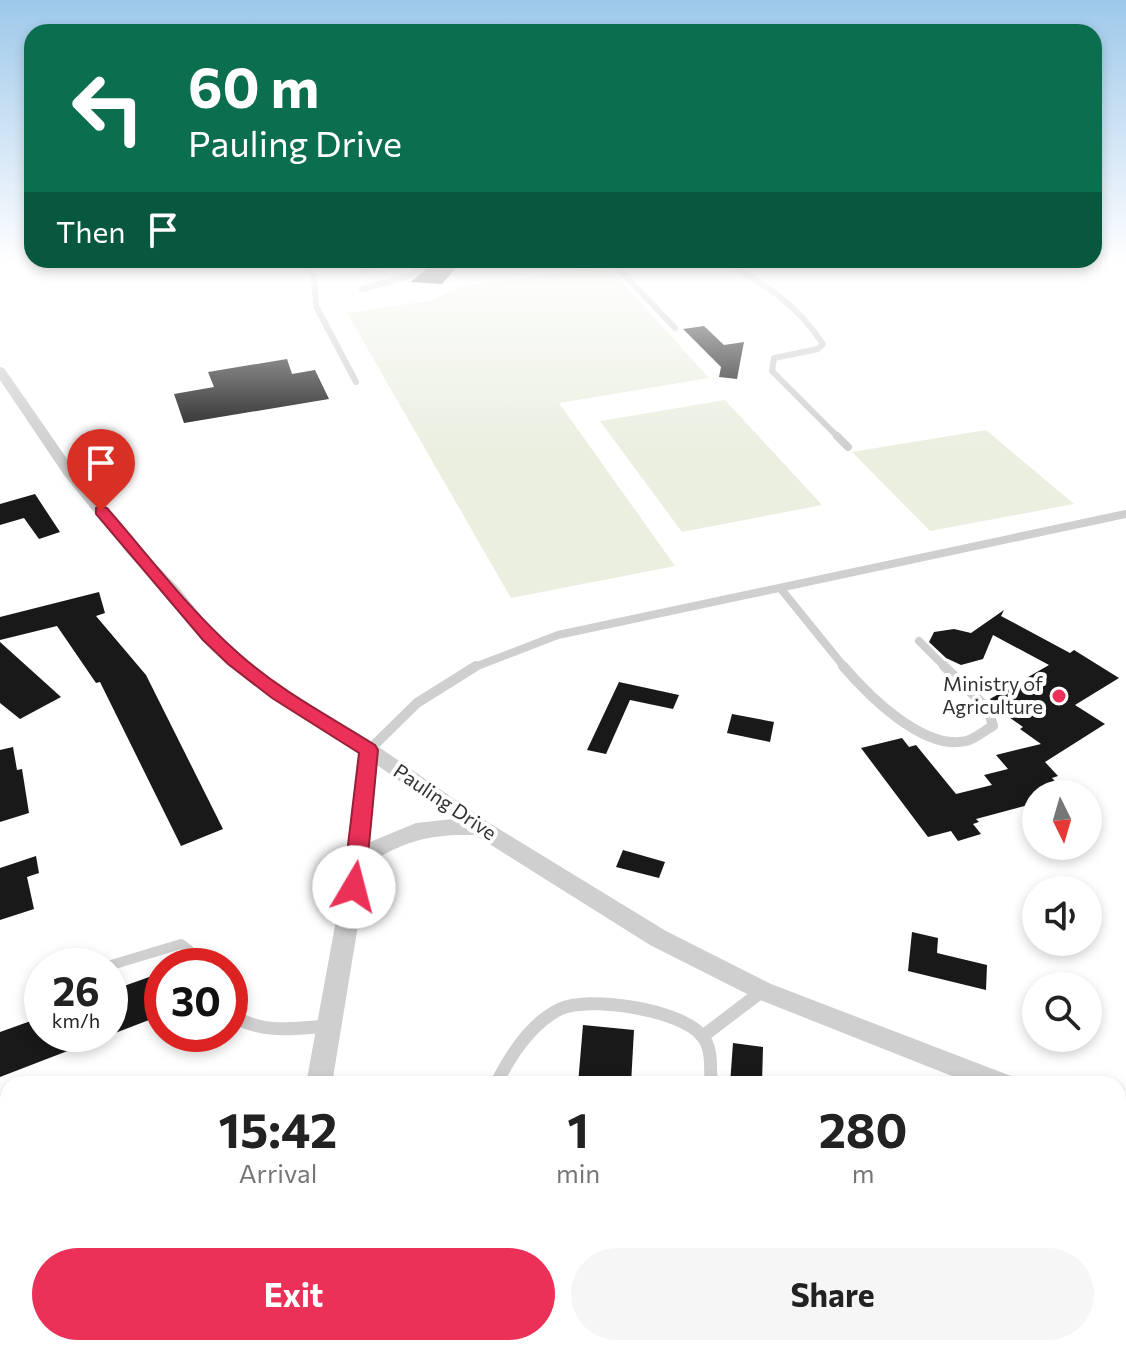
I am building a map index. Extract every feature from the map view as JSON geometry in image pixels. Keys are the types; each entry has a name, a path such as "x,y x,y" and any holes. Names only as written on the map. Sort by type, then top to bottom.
{"street":[{"name":"Pauling Drive","path":"0,371 69,472 209,637 278,694 369,750 479,827 658,938 763,991 971,1076"},
{"path":"321,1076 358,860 369,750"},
{"path":"358,860 396,836 418,828 479,827"}],"lane":[{"path":"325,323 356,382"},
{"path":"670,323 675,328"},
{"path":"806,323 823,344 818,349 774,358 772,371 848,447"},
{"path":"369,750 396,720 428,694 488,658 558,635 1126,514"},
{"path":"781,589 879,706 922,731 952,742 963,742 985,733 993,726 988,709 919,641"},
{"path":"168,948 181,944 186,948"},
{"path":"703,1036 763,991"},
{"path":"501,1076 521,1045 565,1006 590,1002 618,1004 692,1024 703,1036 709,1052 710,1076"},
{"path":"248,1024 273,1029 330,1026"}],"shaded area":[{"path":"353,323 659,323 709,378 559,403 675,566 511,598"},
{"path":"725,400 822,505 682,532 600,421"},
{"path":"986,430 1074,504 930,531 852,452"}],"building":[{"path":"704,326 724,345 744,342 737,379 719,377 721,367 683,329"},
{"path":"287,359 292,374 315,370 329,399 184,423 174,394 214,387 208,372"},
{"path":"35,494 60,532 39,539 24,518 0,525 0,504"},
{"path":"99,592 105,613 96,616 146,675 223,829 181,846 100,682 96,683 57,626 0,640 0,617"},
{"path":"1004,610 1001,616 1070,653 1074,650 1119,678 1075,705 1105,724 1045,762 1058,776 1052,778 1054,780 1022,780 1022,807 976,819 979,822 973,824 981,834 958,841 951,831 928,837 861,748 902,738 909,747 916,745 956,794 992,785 984,775 1008,769 996,755 1041,744 996,708 990,699 1049,665 993,635 983,659 961,665 946,658 929,642 934,632 954,629 971,633"},
{"path":"0,642 61,697 20,719 0,703"},
{"path":"619,682 679,695 673,709 630,700 606,754 587,750"},
{"path":"732,714 774,722 770,742 727,733"},
{"path":"13,747 17,770 22,769 29,813 0,822 0,750"},
{"path":"623,850 665,862 659,878 616,867"},
{"path":"36,856 39,873 27,877 34,909 0,920 0,868"},
{"path":"912,932 938,938 937,953 987,965 986,990 908,971"},
{"path":"144,979 144,1022 128,1028 128,985"},
{"path":"24,1023 24,1052 65,1052 3,1076 0,1076 0,1032"},
{"path":"583,1025 634,1030 631,1076 579,1076"},
{"path":"733,1043 763,1047 762,1076 731,1076"}],"place":[{"name":"Ministry of Agriculture","path":"1059,696"}],"route":[{"path":"101,511 173,591 209,637 234,660 278,694 369,750 354,887"}]}
